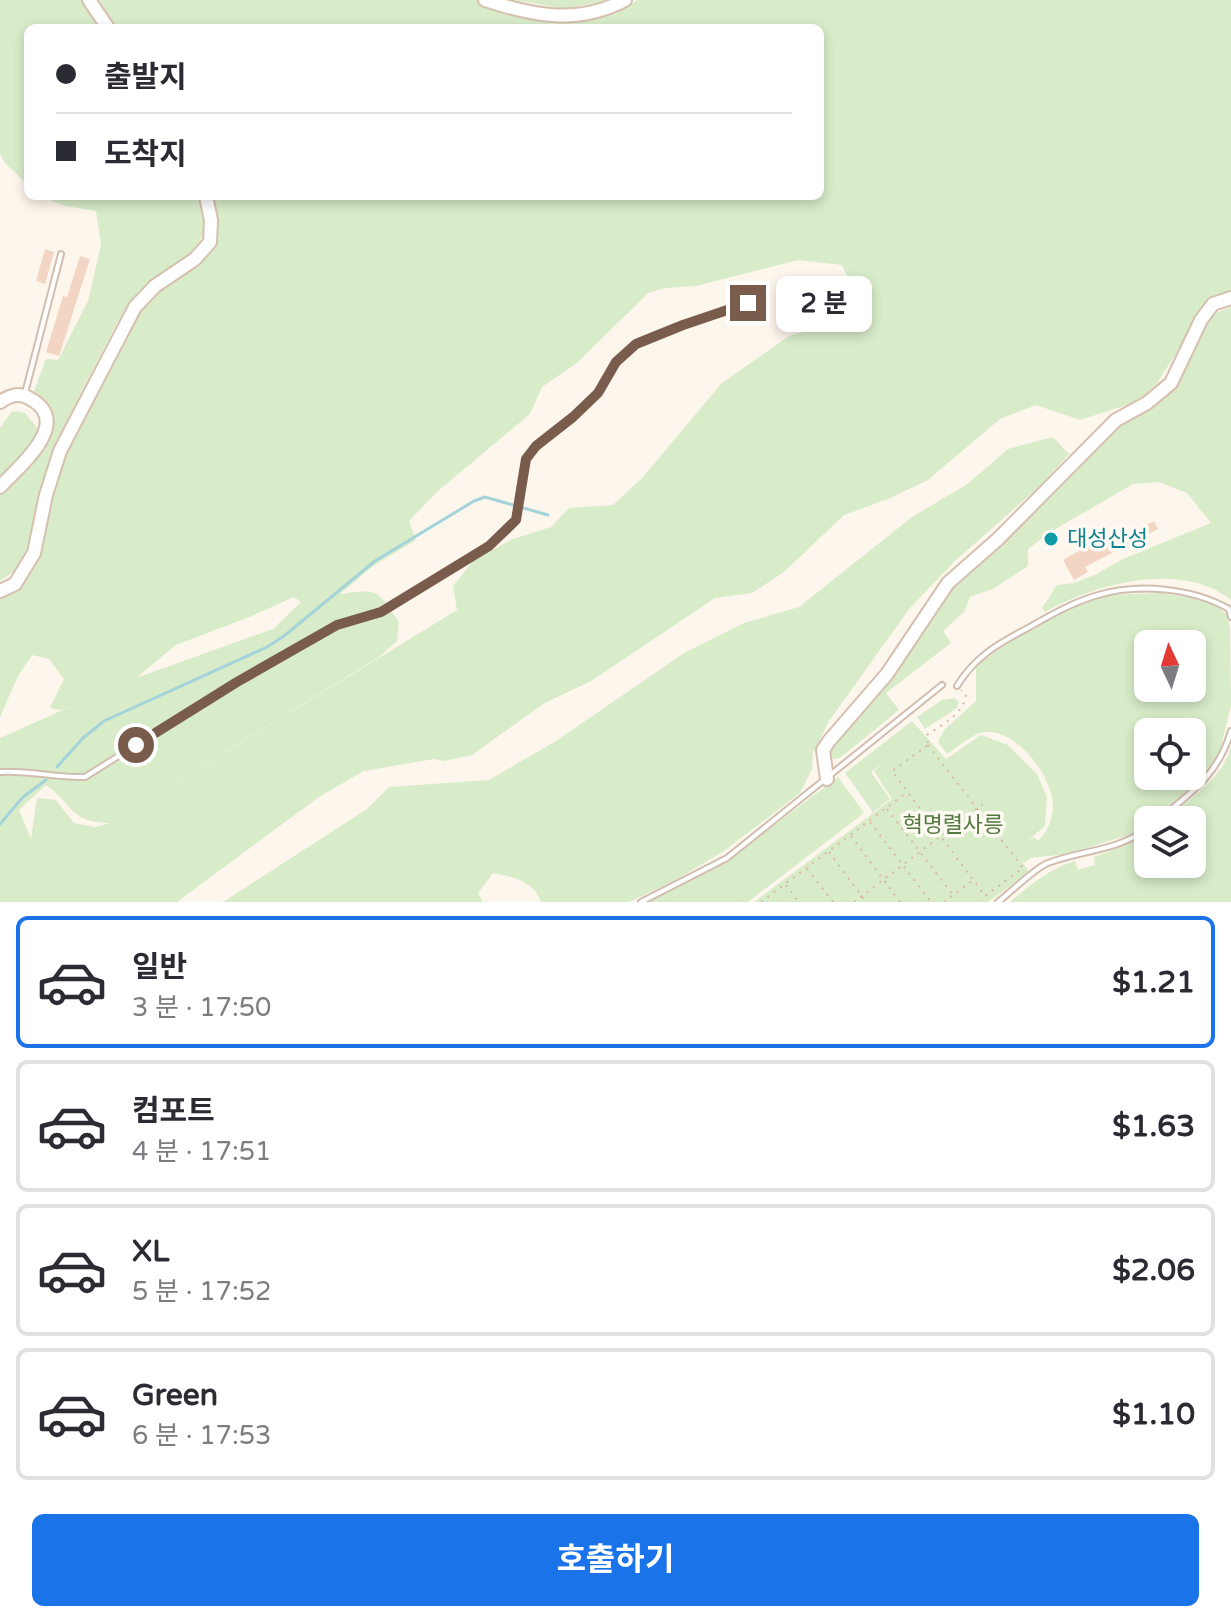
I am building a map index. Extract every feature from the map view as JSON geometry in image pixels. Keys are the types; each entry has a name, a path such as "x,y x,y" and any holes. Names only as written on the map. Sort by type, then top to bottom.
{"street":[{"path":"89,0 105,24"},
{"path":"485,0 532,15 555,18 589,14 625,0"},
{"path":"0,591 15,584 34,553 46,495 60,451 135,307 155,286 195,259 210,242 211,220 207,200"},
{"path":"827,779 823,750 887,674 948,583 998,539 1116,420 1147,403 1171,383 1201,320 1213,304 1231,298"},
{"path":"0,402 10,395 25,395 46,413 47,427 38,447 0,487"}],"lane":[{"path":"25,395 61,254"},
{"path":"0,772 85,777 324,632 381,612 489,546 516,520 526,459 536,446 598,393 616,362 636,344 748,303"},
{"path":"957,686 969,667 1001,642 1056,612 1098,595 1161,589 1215,601 1229,609 1231,617"},
{"path":"641,902 727,858 942,685"},
{"path":"1175,806 1208,778 1224,754 1231,731"},
{"path":"998,902 1045,864 1134,838"}],"path":[{"path":"928,745 892,771 985,896 1023,868 928,745 927,735 958,713 965,704 966,694 957,686"},
{"path":"762,902 907,792"},
{"path":"854,902 987,801"},
{"path":"886,808 953,895"},
{"path":"869,821 931,902"},
{"path":"850,835 900,902"},
{"path":"829,851 866,902"},
{"path":"807,868 833,902"},
{"path":"944,902 973,880"},
{"path":"785,884 799,902"}],"green space":[{"path":"0,0 82,0 98,24 24,24 24,181 4,162 0,153"},
{"path":"96,0 479,0 517,16 559,21 601,16 638,0 1231,0 1231,292 1211,299 1157,383 1139,401 1080,420 1036,405 1000,419 928,480 844,515 784,572 752,593 715,598 591,681 543,704 472,755 364,771 319,797 177,902 0,902 0,738 74,705 61,710 50,708 64,679 49,659 32,655 18,676 0,717 0,596 18,589 64,453 142,306 202,259 217,236 214,200 824,200 824,24 111,24","holes":["798,260 842,265 849,280 854,311 837,323 789,336 722,383 642,478 613,505 569,508 551,527 513,539 474,560 453,586 457,610 110,823 379,657 397,641 399,622 381,597 362,591 340,594 373,566 416,540 409,521 438,491 530,414 542,387 577,363 648,293 665,288 696,286","294,597 301,602 273,629 136,678 176,645","46,785 80,816 110,823 95,827 74,823 56,800 37,798 31,839 19,810"]},
{"path":"514,0 610,0 565,9"},
{"path":"50,200 202,200 205,220 203,234 188,256 142,290 120,318 57,444 43,484 23,565 0,581 0,495 28,466 46,441 52,416 47,402 34,391 46,359 58,360 88,301 101,245 96,211"},
{"path":"1231,307 1231,600 1211,588 1188,581 1138,580 1088,593 1045,612 1042,608 1057,585 1074,583 1097,574 1123,559 1211,523 1187,493 1159,482 1133,484 1052,531 1028,549 1028,566 993,589 970,597 964,612 943,631 951,643 886,693 899,710 840,758 833,759 828,755 830,746 948,590 1084,462 1113,428 1164,398 1175,388 1205,324 1216,313"},
{"path":"12,411 25,413 40,431 28,450 0,477 0,428"},
{"path":"1053,437 1069,454 1040,486 955,561 910,608 829,721 813,753 812,769 800,793 724,851 672,882 629,902 541,902 528,885 515,878 493,873 478,893 483,902 223,902 367,809 389,787 489,780 556,741 684,653 744,623 799,607 912,517 966,485 1008,449"},
{"name":"혁명렬사릉","path":"1161,593 1215,605 1226,614 1230,627 1231,705 1219,755 1206,770 1206,718 1134,718 1134,790 1189,790 1187,792 1169,806 1134,806 1134,833 1067,854 1030,858 1024,863 1021,860 1029,872 988,902 754,902 892,799 874,771 884,762 871,772 890,799 873,812 845,773 912,721 946,759 981,735 1008,745 1037,774 1047,797 1045,826 1024,844 1034,837 1038,841 1052,818 1052,796 1040,770 1021,746 996,733 984,732 947,754 938,742 944,730 976,701 976,666 1050,617 1082,603 1113,595"},
{"path":"954,698 959,702 957,708 925,729 917,717 942,700"},
{"path":"1231,746 1231,902 1010,902 1057,868 1075,861 1078,870 1095,865 1094,857 1134,840 1134,878 1206,878 1206,806 1181,806 1201,790 1206,790 1206,785 1227,758"},
{"path":"838,777 864,813 748,902 649,902 727,861"}],"building":[{"path":"45,249 54,252 45,284 36,281"},
{"path":"80,256 90,259 59,356 46,352 63,296 67,297"},
{"path":"1154,521 1158,529 1085,567 1088,572 1074,580 1063,560 1119,528 1124,536"}],"waterway":[{"path":"57,767 83,738 104,721 267,647 375,561 474,501 485,497 548,515"},
{"path":"0,824 23,797 46,780"}],"place":[{"name":"대성산성","path":"1051,539"}],"route":[{"path":"136,745 337,625 381,612 489,546 516,520 526,459 536,446 598,393 616,362 636,344 748,303"}]}
